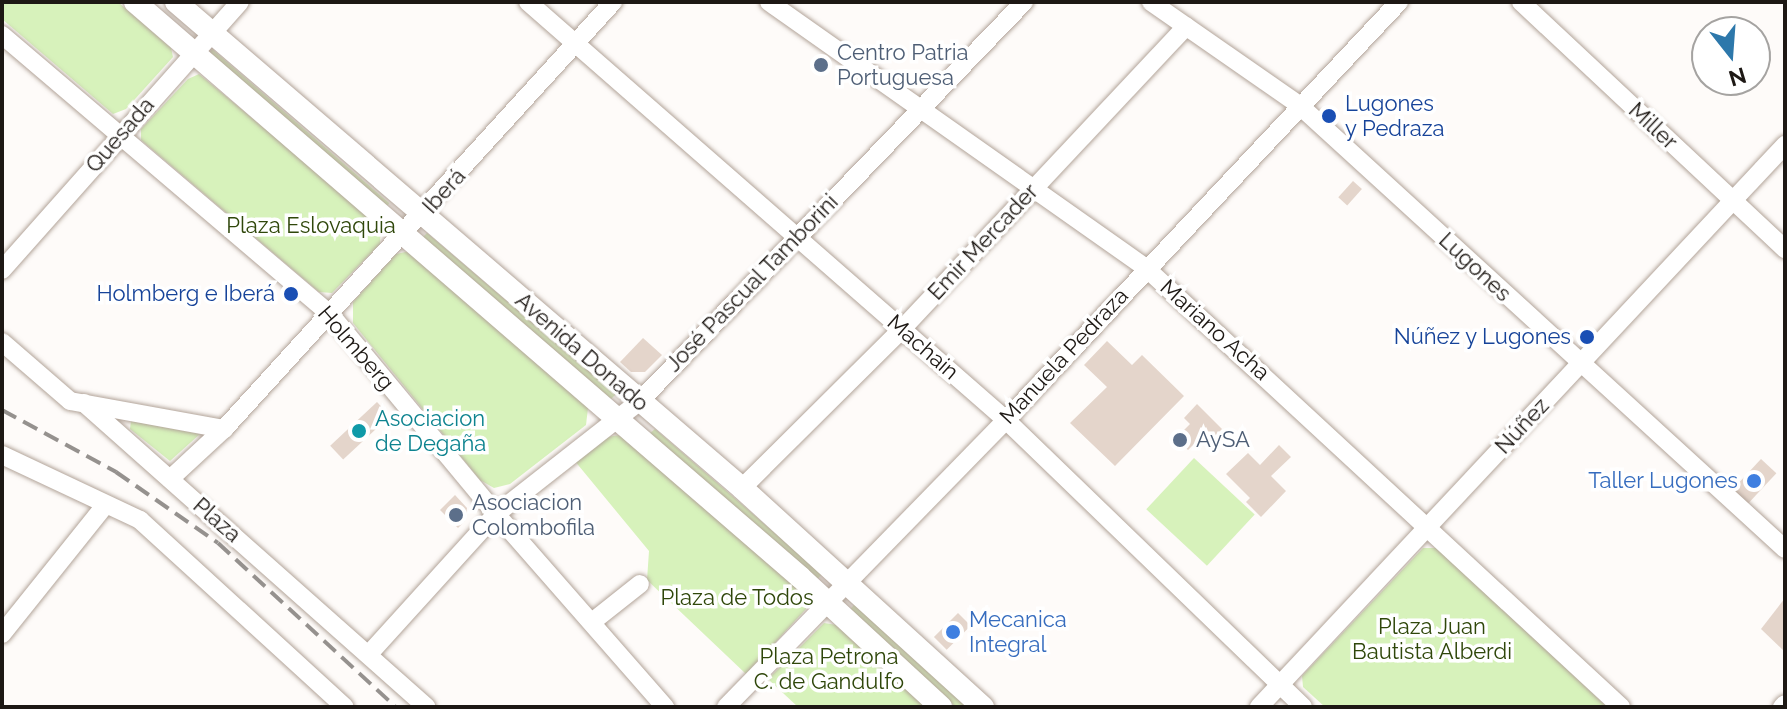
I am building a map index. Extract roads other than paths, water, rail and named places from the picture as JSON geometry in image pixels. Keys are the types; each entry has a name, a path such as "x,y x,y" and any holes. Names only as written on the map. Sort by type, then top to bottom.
{"main road":[{"path":"135,2 618,418 828,602 941,707"},
{"name":"Avenida Donado","path":"176,2 742,488 983,707"}],"street":[{"name":"Quesada","path":"2,270 240,2"},
{"name":"Machain","path":"528,2 797,233 1006,420 1303,707"},
{"name":"Iberá","path":"170,479 224,429 423,215 613,2"},
{"name":"Mariano Acha","path":"769,2 1034,186 1146,268 1621,707"},
{"name":"José Pascual Tamborini","path":"369,654 496,514 640,401 797,233 1024,2"},
{"name":"Lugones","path":"1151,2 1299,105 1785,549"},
{"name":"Manuela Pedraza","path":"726,707 1006,420 1399,2"},
{"name":"Miller","path":"1521,2 1785,249"},
{"name":"Emir Mercader","path":"742,488 902,329 1186,27"},
{"name":"Holmberg","path":"2,35 330,314 496,514 665,707"},
{"name":"Núñez","path":"1259,707 1785,145"},
{"name":"Plaza","path":"2,342 70,401 84,403 426,707"},
{"path":"84,403 224,429"},
{"path":"2,455 140,520 336,704"},
{"path":"2,634 106,504"},
{"path":"592,622 640,584"}],"railway":[{"path":"2,410 116,472 218,543 396,707"}],"place":[{"name":"Centro Patria Portuguesa","path":"821,65"},
{"name":"Lugones y Pedraza","path":"1329,116"},
{"name":"Holmberg e Iberá","path":"291,294"},
{"name":"Núñez y Lugones","path":"1587,337"},
{"name":"Asociacion de Degaña","path":"359,431"},
{"name":"AySA","path":"1180,440"},
{"name":"Taller Lugones","path":"1754,481"},
{"name":"Asociacion Colombofila","path":"456,515"},
{"name":"Mecanica Integral","path":"953,632"}],"park label":[{"name":"Plaza Eslovaquia","path":"311,226"},
{"name":"Plaza de Todos","path":"737,598"},
{"name":"Plaza Juan Bautista Alberdi","path":"1432,638"},
{"name":"Plaza Petrona C. de Gandulfo","path":"829,668"}]}
